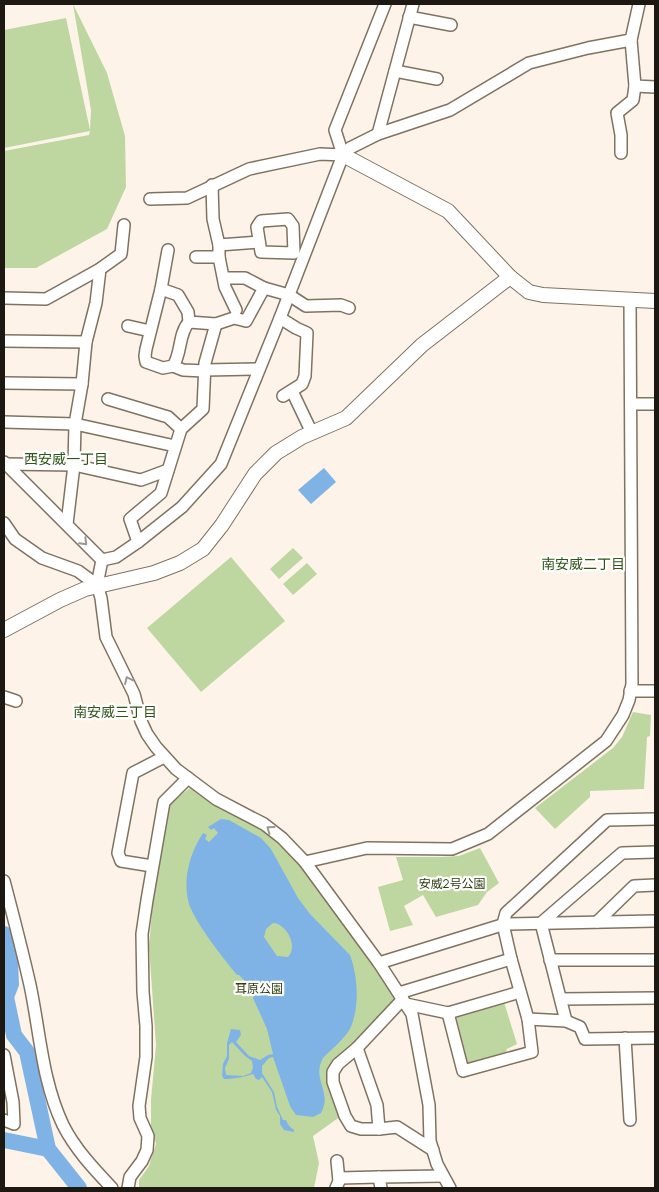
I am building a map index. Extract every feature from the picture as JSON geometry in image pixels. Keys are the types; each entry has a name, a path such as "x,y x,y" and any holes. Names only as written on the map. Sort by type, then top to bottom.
{"street":[{"path":"343,155 335,130 385,4"},
{"path":"378,134 413,4"},
{"path":"621,153 621,135 617,113 633,100 635,86 631,40 639,4"},
{"path":"409,17 451,25"},
{"path":"102,560 116,557 138,542 182,506 221,464 343,155 350,148 378,134 450,110 529,63 588,48 631,40"},
{"path":"395,71 437,79"},
{"path":"635,86 655,87"},
{"path":"150,199 187,198 248,169 320,154 343,155 448,211 510,276 529,292 543,295 655,300"},
{"path":"212,185 213,219 225,287 236,310"},
{"path":"4,298 46,299 100,269 121,254 124,225"},
{"path":"196,257 259,242"},
{"path":"168,250 161,289 146,349 146,362 163,368 173,366 184,370 259,369"},
{"path":"67,524 74,465 75,424 82,384 86,342 96,303 100,269"},
{"path":"4,630 60,600 97,585 154,573 180,563 203,549 222,525 255,474 276,453 312,432 346,418 422,345 510,276"},
{"path":"224,278 245,278 264,288 289,295 306,306 341,305 349,308"},
{"path":"189,322 216,324 234,318 246,322 264,288"},
{"path":"161,289 178,295 188,312 189,322 183,332 173,366"},
{"path":"305,862 367,848 452,849 488,834 606,741 623,715 630,700 632,684 630,300"},
{"path":"280,318 296,328 307,332 305,376 302,384 288,394 312,432"},
{"path":"138,542 130,519 162,493 181,429 203,409 205,363 216,324"},
{"path":"128,326 150,332"},
{"path":"4,340 86,342"},
{"path":"4,383 82,384"},
{"path":"108,399 168,417 181,429"},
{"path":"631,404 655,404"},
{"path":"4,422 75,424 175,446"},
{"path":"5,463 74,465 141,480 168,470"},
{"path":"5,463 102,560"},
{"path":"4,523 15,540 42,558 78,570 97,585"},
{"path":"102,560 97,585 101,598 106,637 134,694 141,721 147,734 176,770 216,799 270,829 282,838 305,862 379,963 412,1014 429,1105 430,1141 437,1164 450,1188"},
{"path":"630,691 655,691"},
{"path":"4,697 16,701"},
{"path":"152,866 121,861 118,853 133,773 164,757"},
{"path":"128,1188 130,1178 142,1161 148,1136 140,1118 139,1106 146,1057 142,934 164,802 188,778"},
{"path":"448,1014 463,1071 532,1052 528,1019 503,924 506,913 607,820 655,819"},
{"path":"540,923 622,853 655,852"},
{"path":"4,881 30,985 39,1046 50,1094 64,1126 81,1154 112,1188"},
{"path":"597,922 634,886 655,885"},
{"path":"379,963 503,924 655,921"},
{"path":"540,923 566,1021"},
{"path":"433,1150 397,1127 361,1129 351,1126 345,1116 333,1082 333,1072 338,1064 358,1048 403,999 511,960"},
{"path":"550,960 655,960"},
{"path":"403,999 448,1014 520,992"},
{"path":"561,999 655,998"},
{"path":"528,1019 566,1021 580,1027 585,1039 655,1038"},
{"path":"625,1038 630,1120"},
{"path":"358,1048 377,1104 379,1129"},
{"path":"4,1055 13,1102 14,1124 4,1120"},
{"path":"338,1161 338,1183 380,1183 443,1176"}],"green space":[{"path":"73,4 107,73 125,136 126,187 107,229 36,268 4,268 4,151 89,135 90,131 4,148 4,30 66,18 90,130 91,110"},
{"path":"293,548 303,558 279,579 270,569"},
{"path":"231,557 285,621 201,692 147,628"},
{"path":"307,563 317,574 293,595 283,584"},
{"path":"633,712 651,715 650,736 647,737 644,789 590,791 590,797 555,829 535,808 613,748 622,737"},
{"name":"耳原公園","path":"191,787 275,836 289,850 391,989 394,996 394,1005 335,1064 341,1116 313,1136 319,1163 314,1188 139,1188 139,1180 149,1166 156,1144 151,1126 151,1100 156,1045 149,946 156,868 166,807"},
{"name":"安威2号公園","path":"480,848 499,883 487,892 478,905 436,917 423,895 404,906 413,925 390,931 378,887 403,880 396,857 459,856"},
{"path":"503,999 517,1044 507,1049 505,1055 467,1064 456,1015"}],"water":[{"path":"324,468 336,482 311,504 298,490"},
{"path":"221,819 229,820 261,838 271,849 298,898 310,914 350,955 353,964 357,1002 348,1033 323,1058 320,1066 319,1073 325,1098 321,1113 313,1117 296,1115 290,1106 273,1057 269,1058 262,1066 262,1073 274,1092 277,1107 283,1120 286,1120 294,1132 284,1130 280,1124 280,1116 276,1110 272,1092 262,1077 259,1080 253,1074 242,1077 227,1079 224,1079 222,1076 231,1029 240,1030 241,1035 236,1042 249,1056 260,1060 273,1054 267,1029 253,998 252,989 237,975 218,950 197,921 189,904 186,885 188,867 194,849 203,833 207,835 205,839 209,842 218,833 214,828 211,830 208,827","holes":["273,923 282,927 289,936 292,947 288,957 277,956 264,937 266,929","232,1042 252,1061 251,1073 243,1076 226,1075 225,1068 229,1059 229,1045"]}],"waterway":[{"path":"4,934 10,962 11,984 6,997 14,1035 27,1052 48,1149 79,1188"},
{"path":"4,1140 48,1149"}],"district":[{"name":"西安威一丁目","path":"66,459"},
{"name":"南安威二丁目","path":"583,564"},
{"name":"南安威三丁目","path":"115,712"}]}
